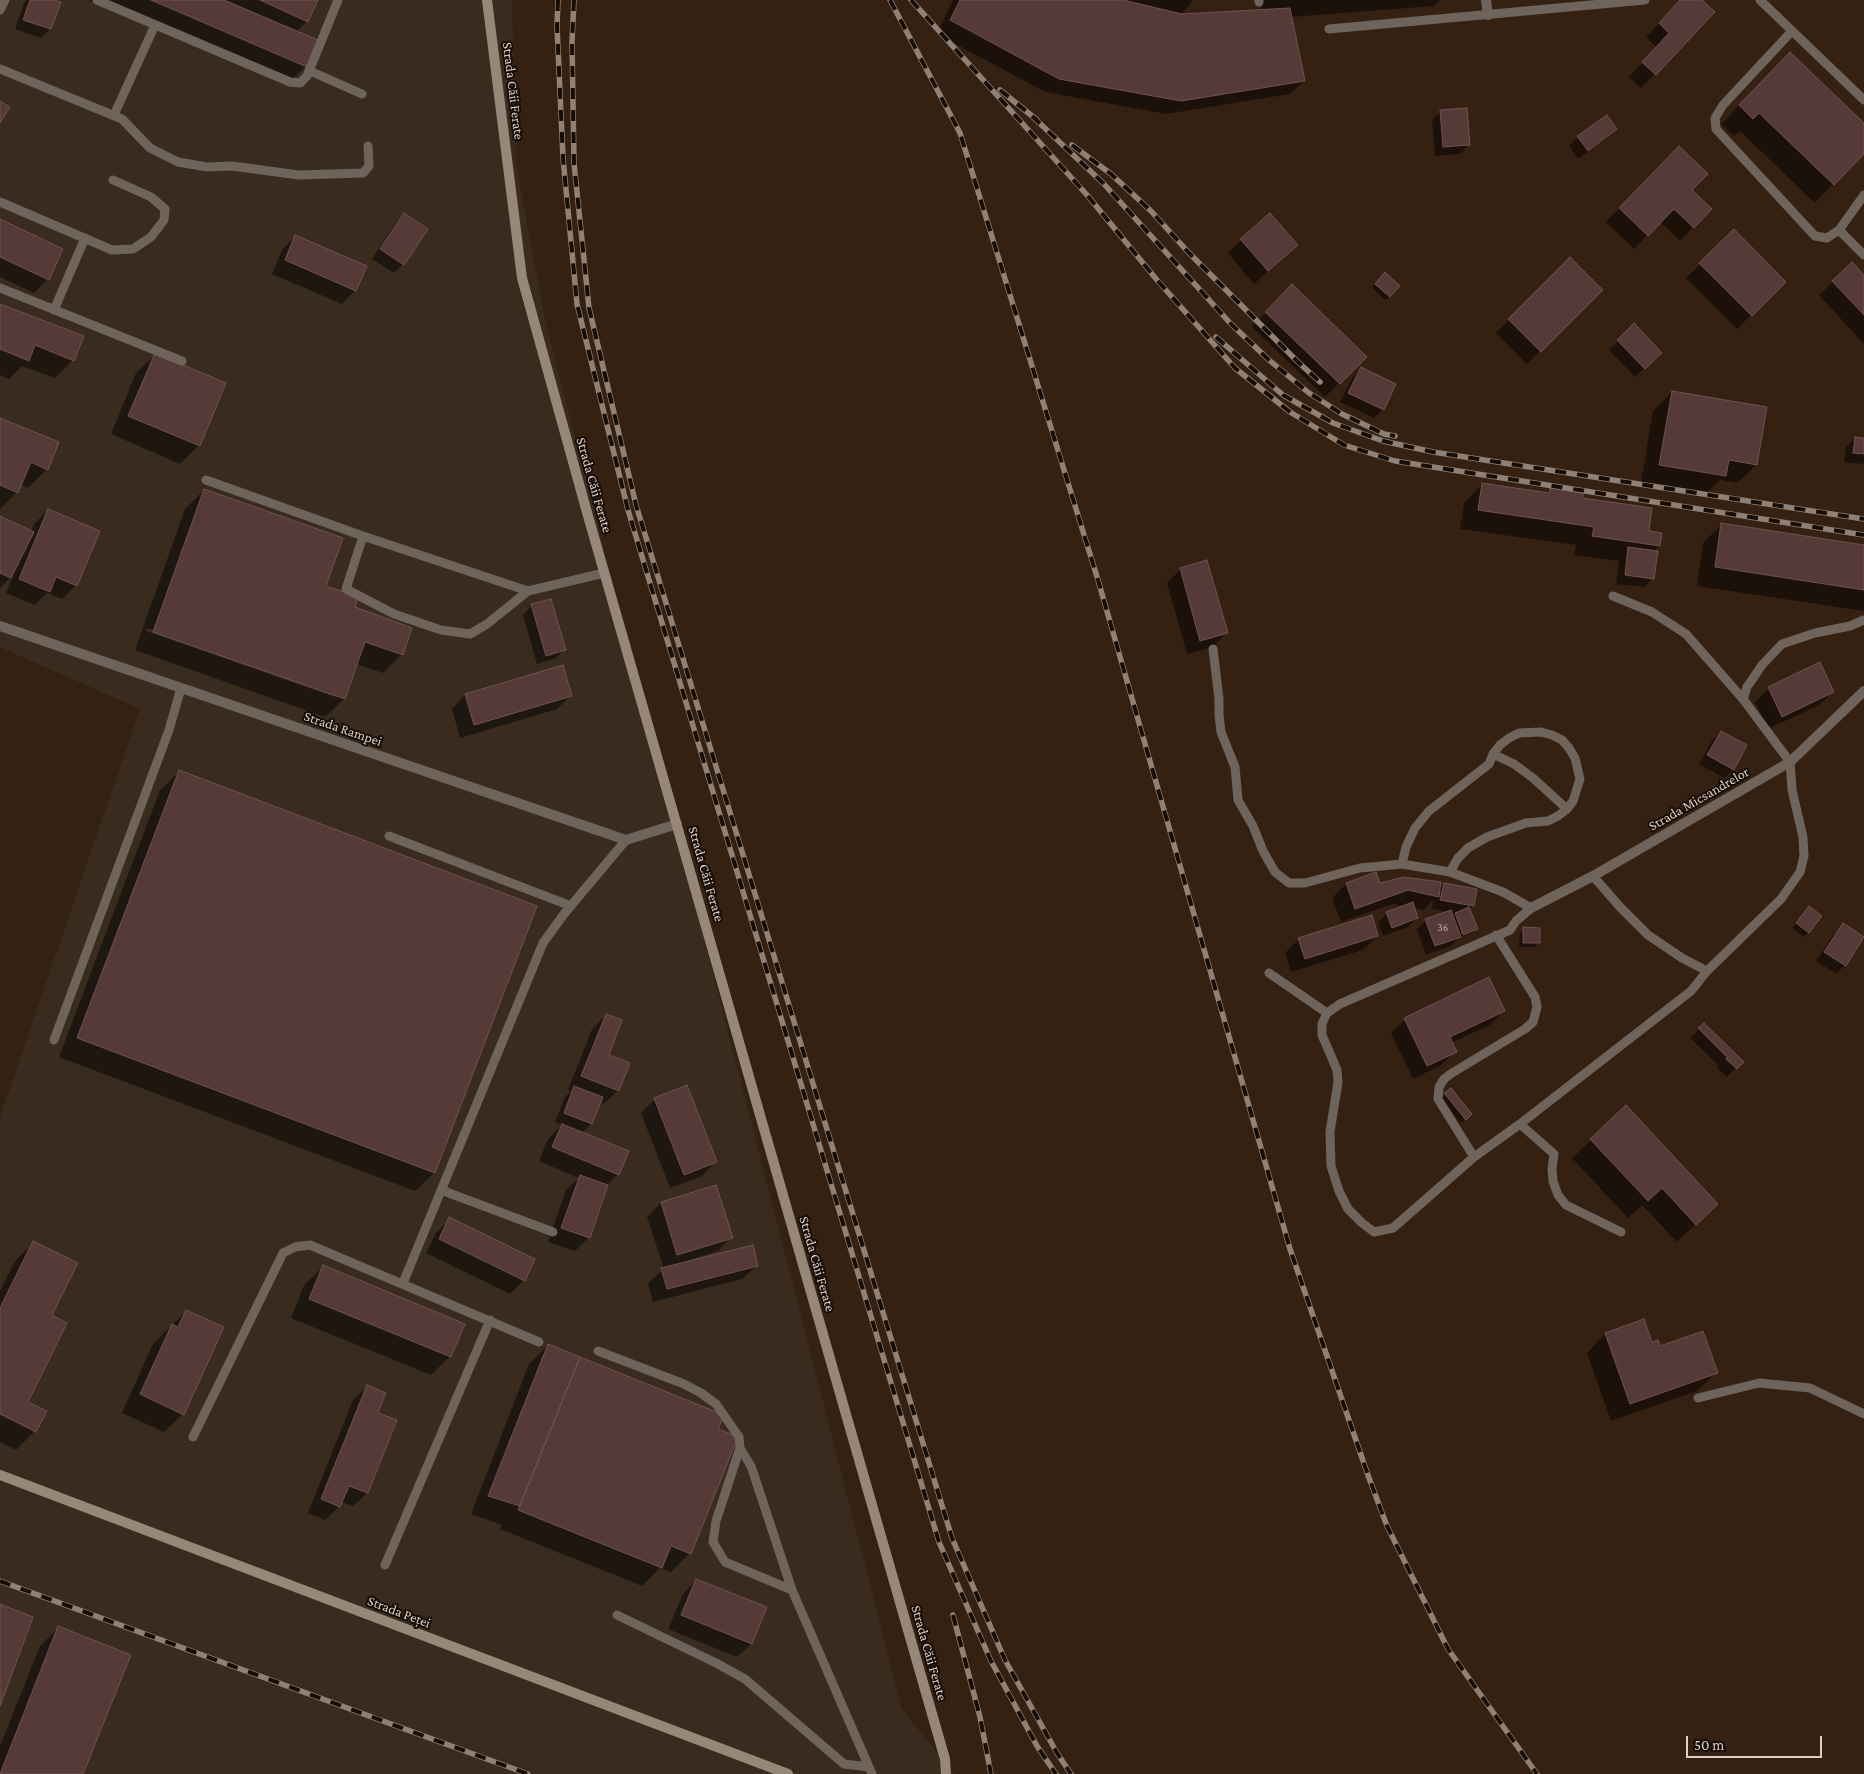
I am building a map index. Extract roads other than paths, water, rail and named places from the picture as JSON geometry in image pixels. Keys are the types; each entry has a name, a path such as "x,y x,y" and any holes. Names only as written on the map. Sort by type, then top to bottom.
{"street":[{"name":"Strada Căii Ferate","path":"487,0 522,278 604,574 941,1747 946,1774"},
{"path":"1486,0 1488,15"},
{"name":"Strada Rampei","path":"0,626 626,840"},
{"name":"Strada Micsandrelor","path":"1531,908 1593,876 1790,762 1864,691"},
{"path":"626,840 677,824"},
{"name":"Strada Peței","path":"0,1475 788,1774"}],"lane":[{"path":"0,10 5,0"},
{"path":"97,0 290,82 300,83 308,76 338,0"},
{"path":"1329,29 1645,0"},
{"path":"1760,0 1864,100"},
{"path":"114,115 155,25"},
{"path":"1792,31 1723,105 1715,118 1716,129 1815,236 1828,238 1839,230 1864,195"},
{"path":"0,69 122,119 150,148 178,162 207,167 232,166 299,175 363,173 369,166 368,146"},
{"path":"310,71 362,94"},
{"path":"0,202 112,250 133,249 151,237 164,220 165,209 151,197 113,180"},
{"path":"1839,230 1864,255"},
{"path":"54,310 85,238"},
{"path":"0,288 182,361"},
{"path":"206,480 363,536 528,591"},
{"path":"363,536 346,589 394,614 441,630 470,634 487,624 528,591 604,574"},
{"path":"1213,649 1219,699 1218,715 1221,732 1235,767 1238,800 1275,872 1289,883 1306,883 1360,868 1402,864 1450,872 1503,892 1531,908 1516,921 1510,930 1340,1004 1327,1013 1322,1024 1322,1036 1338,1070 1338,1082 1330,1132 1331,1166 1339,1191 1348,1209 1374,1232 1393,1228 1474,1157 1520,1124 1691,991 1707,971 1781,899 1800,872 1804,856 1804,837 1792,790 1790,762 1743,699 1686,634 1652,612 1613,596"},
{"path":"1743,699 1747,687 1757,672 1782,644 1850,626 1864,620"},
{"path":"54,1040 169,730 181,688"},
{"path":"1402,864 1406,847 1415,828 1430,811 1489,764 1493,754 1509,738 1525,732 1541,732 1562,740 1570,748 1575,758 1580,779 1574,800 1567,809 1548,821 1526,823 1487,837 1468,848 1458,858 1450,872"},
{"path":"1493,754 1514,764 1527,773 1567,809"},
{"path":"389,836 571,906"},
{"path":"403,1283 544,943 571,906 626,840"},
{"path":"1593,876 1648,935 1682,958 1707,971"},
{"path":"1474,1157 1438,1099 1439,1087 1444,1079 1452,1073 1525,1029 1533,1022 1537,1007 1535,997 1496,935"},
{"path":"1269,973 1327,1013"},
{"path":"1520,1124 1554,1154 1553,1180 1558,1195 1566,1206 1621,1232"},
{"path":"441,1190 553,1232"},
{"path":"193,1437 283,1253 295,1247 310,1245 540,1342"},
{"path":"385,1565 490,1320"},
{"path":"598,1351 684,1384 716,1404 725,1415 739,1437 740,1448 716,1521 714,1542 726,1562 792,1590"},
{"path":"1698,1398 1759,1383 1810,1388 1864,1414"},
{"path":"740,1448 751,1466 792,1590 870,1771"},
{"path":"617,1615 745,1679 844,1764 870,1771"}],"railway":[{"path":"558,0 557,26 563,158 577,304 628,510 939,1542 991,1661 1037,1746 1056,1774"},
{"path":"574,0 572,42 574,163 589,308 636,505 952,1538 1005,1660 1057,1753 1071,1774"},
{"path":"890,0 960,133 1098,580 1290,1249 1369,1478 1387,1526 1448,1649 1537,1774"},
{"path":"911,0 1087,195 1157,280 1235,368 1290,412 1344,445 1395,461 1864,535"},
{"path":"1000,90 1037,120"},
{"path":"1032,116 1103,183 1231,324 1269,360 1309,393 1342,414 1384,434 1395,436"},
{"path":"1072,145 1111,174 1151,211 1189,253 1320,382"},
{"path":"1216,337 1283,395 1333,423 1383,441 1433,452 1864,519"},
{"path":"0,1581 528,1774"},
{"path":"953,1615 980,1717 991,1774"}]}
